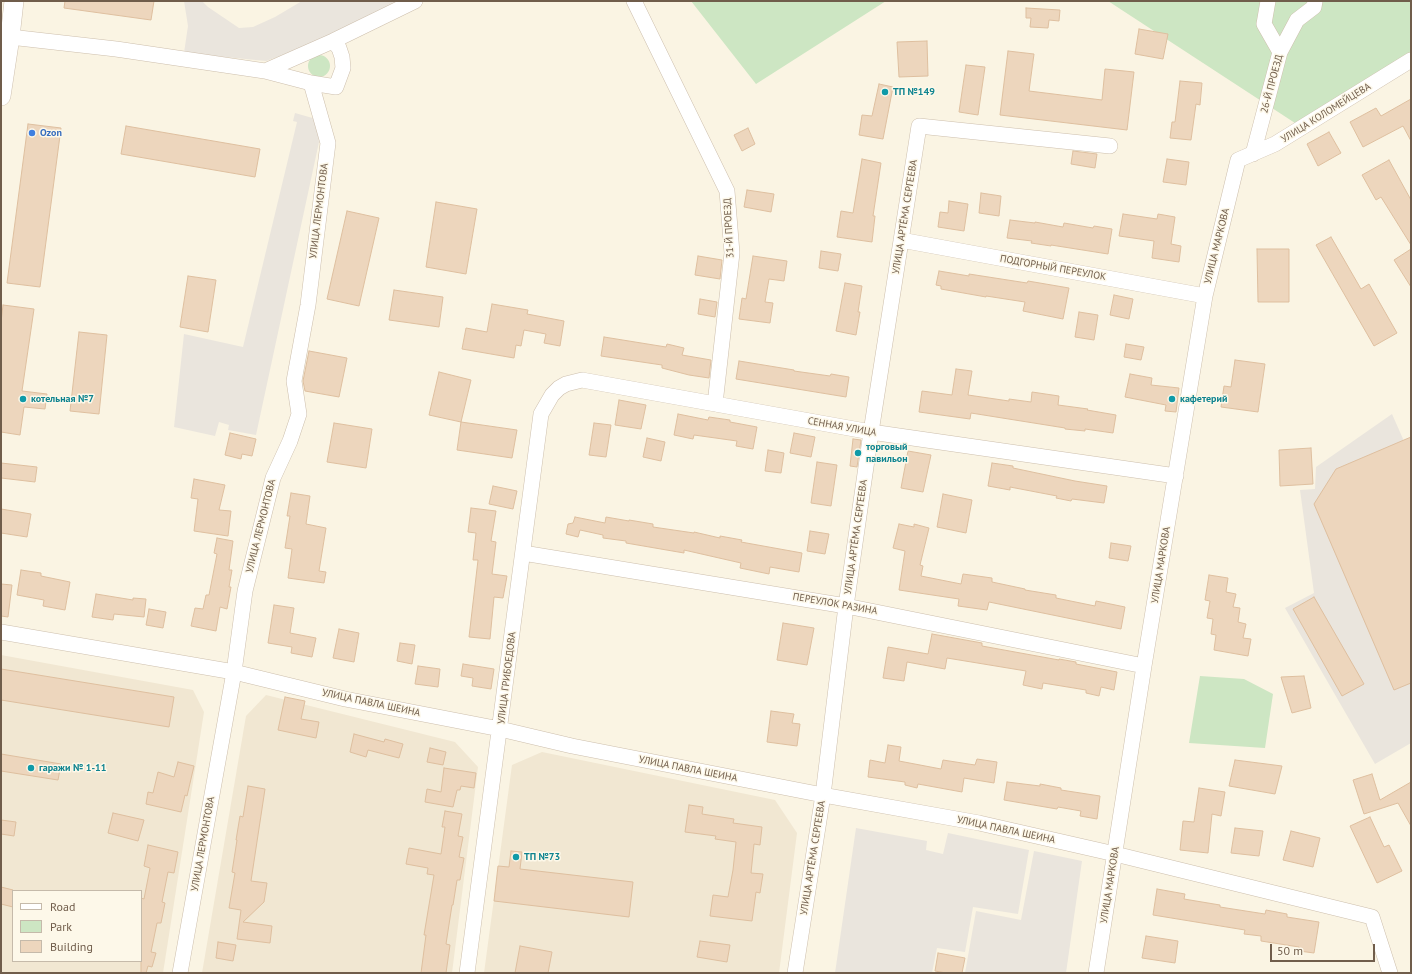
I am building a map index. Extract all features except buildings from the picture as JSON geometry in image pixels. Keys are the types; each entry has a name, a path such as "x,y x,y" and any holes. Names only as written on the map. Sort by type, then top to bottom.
{"street":[{"path":"1,96 14,1"},
{"path":"265,71 333,42 415,1"},
{"name":"31-Й ПРОЕЗД","path":"634,1 727,190 732,253 715,404"},
{"path":"1268,1 1264,24 1280,52"},
{"name":"26-Й ПРОЕЗД","path":"1253,154 1280,52 1297,20 1314,7 1315,1"},
{"path":"10,37 116,49 265,71 311,83 336,87 343,68 339,48 333,42"},
{"name":"УЛИЦА КОЛОМЕЙЦЕВА","path":"1238,160 1275,144 1411,60"},
{"name":"УЛИЦА ЛЕРМОНТОВА","path":"180,973 234,672 245,591 273,478 290,441 299,414 294,381 308,305 328,143 311,83"},
{"name":"УЛИЦА АРТЁМА СЕРГЕЕВА","path":"795,973 823,795 846,606 871,432 919,126 1110,146"},
{"name":"УЛИЦА МАРКОВА","path":"1096,973 1144,666 1205,296 1238,160"},
{"name":"ПОДГОРНЫЙ ПЕРЕУЛОК","path":"901,240 1205,296"},
{"name":"СЕННАЯ УЛИЦА","path":"558,388 566,384 582,380 871,432 1176,476"},
{"name":"УЛИЦА ГРИБОЕДОВА","path":"467,973 541,414 558,388"},
{"name":"ПЕРЕУЛОК РАЗИНА","path":"523,553 846,606 1144,666"},
{"name":"УЛИЦА ПАВЛА ШЕИНА","path":"1,632 234,672 345,699 500,729 579,748 823,795 979,823 1115,854 1372,918 1390,973"}],"shaded area":[{"path":"184,1 202,1 208,7 239,28 253,27 275,17 302,1 408,1 342,34 266,61 184,53 188,26"},
{"path":"295,113 316,119 319,142 256,435 228,430 229,425 219,422 215,436 174,427 184,334 243,347 297,122 293,121"},
{"path":"1392,414 1411,457 1411,743 1375,764 1285,608 1314,593 1300,490 1315,489 1316,467"},
{"path":"1,655 193,690 204,712 163,973 1,973"},
{"path":"266,695 455,742 478,767 452,973 202,973 246,716"},
{"path":"542,752 775,800 797,833 779,973 484,973 512,765"},
{"path":"856,828 927,841 926,850 943,854 948,833 1029,850 1018,914 973,907 965,952 937,948 932,973 835,973"},
{"path":"1034,851 1082,861 1066,973 965,973 976,911 1021,920"}],"green space":[{"path":"691,1 886,1 756,84"},
{"path":"1108,1 1411,1 1411,52 1295,123"},
{"path":"319,55 327,58 330,66 327,74 319,77 311,74 308,66 311,58"},
{"path":"1200,676 1244,679 1273,694 1265,748 1189,743"}],"place":[{"name":"ТП №149","path":"885,92"},
{"name":"Ozon","path":"32,133"},
{"name":"котельная №7","path":"23,399"},
{"name":"кафетерий","path":"1172,399"},
{"name":"торговый павильон","path":"858,453"},
{"name":"гаражи № 1-11","path":"31,768"},
{"name":"ТП №73","path":"516,857"}]}
